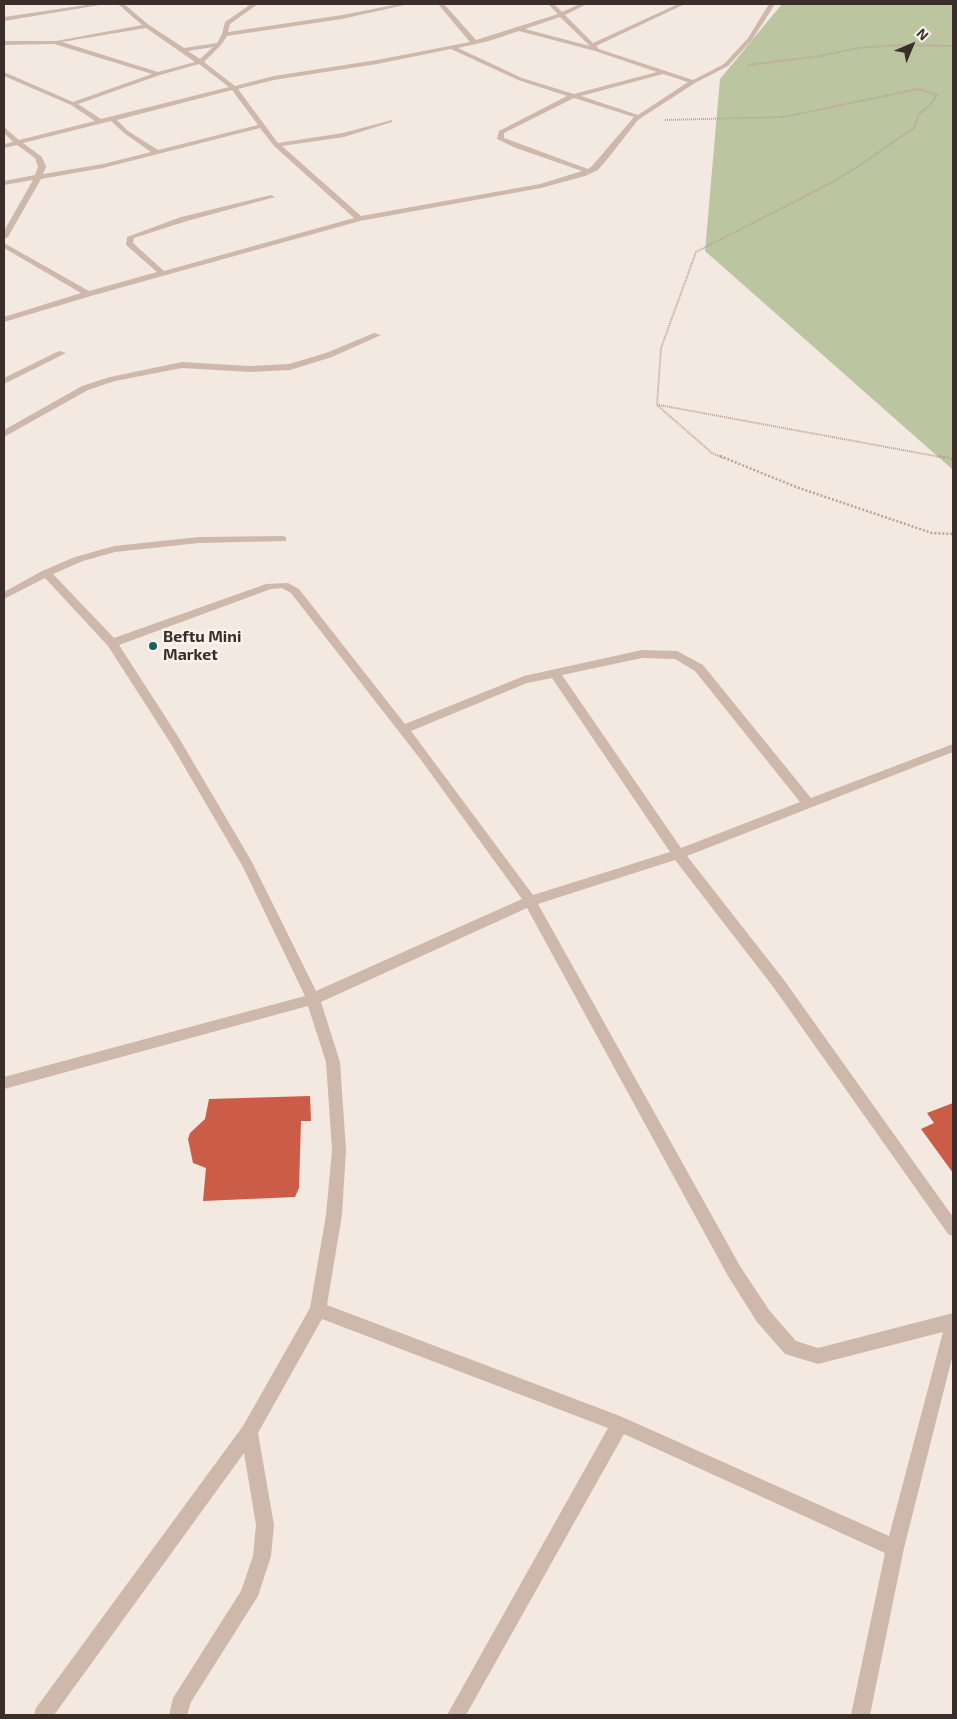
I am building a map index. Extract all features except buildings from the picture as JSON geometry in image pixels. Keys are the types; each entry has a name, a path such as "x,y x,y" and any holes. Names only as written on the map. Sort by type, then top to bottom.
{"street":[{"path":"4,20 103,4"},
{"path":"121,4 148,26 202,62 232,88 276,145 359,219"},
{"path":"72,104 158,74 202,62 219,44 225,34 227,23 255,4"},
{"path":"225,34 342,17 406,4"},
{"path":"441,4 474,42"},
{"path":"551,4 595,48"},
{"path":"4,146 274,78 377,62 474,42 560,15 584,4"},
{"path":"595,48 682,4"},
{"path":"4,320 88,294 359,219 542,186 588,171 608,156 638,118 693,82 726,65 750,39 772,4"},
{"path":"4,43 54,42 148,26"},
{"path":"518,29 595,48 660,73 693,82"},
{"path":"54,42 158,74"},
{"path":"183,50 219,44"},
{"path":"452,47 520,80 638,118"},
{"path":"588,171 500,139 501,132 571,97 660,73"},
{"path":"4,74 72,104 99,121"},
{"path":"111,118 131,136 157,153"},
{"path":"276,145 344,135 390,121"},
{"path":"4,183 38,178 157,153 262,126"},
{"path":"4,129 17,142 38,157 42,167 38,178 4,237"},
{"path":"162,273 129,243 131,237 184,219 271,197"},
{"path":"4,245 88,294"},
{"path":"4,434 85,388 113,379 182,365 250,369 290,367 330,355 377,336"},
{"path":"4,381 8,375 62,353"},
{"path":"4,596 46,573 79,559 114,549 200,540 282,539"},
{"path":"43,1715 249,1432 318,1310 334,1215 339,1150 333,1062 313,999 248,866 175,741 112,644 46,573"},
{"path":"112,644 270,586 284,585 295,591 404,729 530,901 734,1271 762,1316 791,1348 818,1356 953,1322 895,1548 861,1715"},
{"path":"404,729 524,680 642,654 677,655 699,668 809,804"},
{"path":"555,674 678,854 779,984 953,1229"},
{"path":"4,1083 313,999 530,901 678,854 953,748"},
{"path":"318,1310 620,1424 895,1548"},
{"path":"456,1715 620,1424"},
{"path":"178,1715 183,1698 249,1596 262,1556 265,1524 249,1432"}],"path":[{"path":"726,65 762,64 820,56 858,48 900,45 953,46"},
{"path":"638,118 694,121 784,117 918,89 937,94 930,106 919,114 914,128 860,165 831,183 696,252 661,348 657,405"},
{"path":"657,405 953,459"},
{"path":"657,405 712,453 796,487 932,533 953,534"}],"green space":[{"path":"782,4 953,4 953,470 705,251 720,79"}],"place":[{"name":"Beftu Mini Market","path":"153,646"}]}
